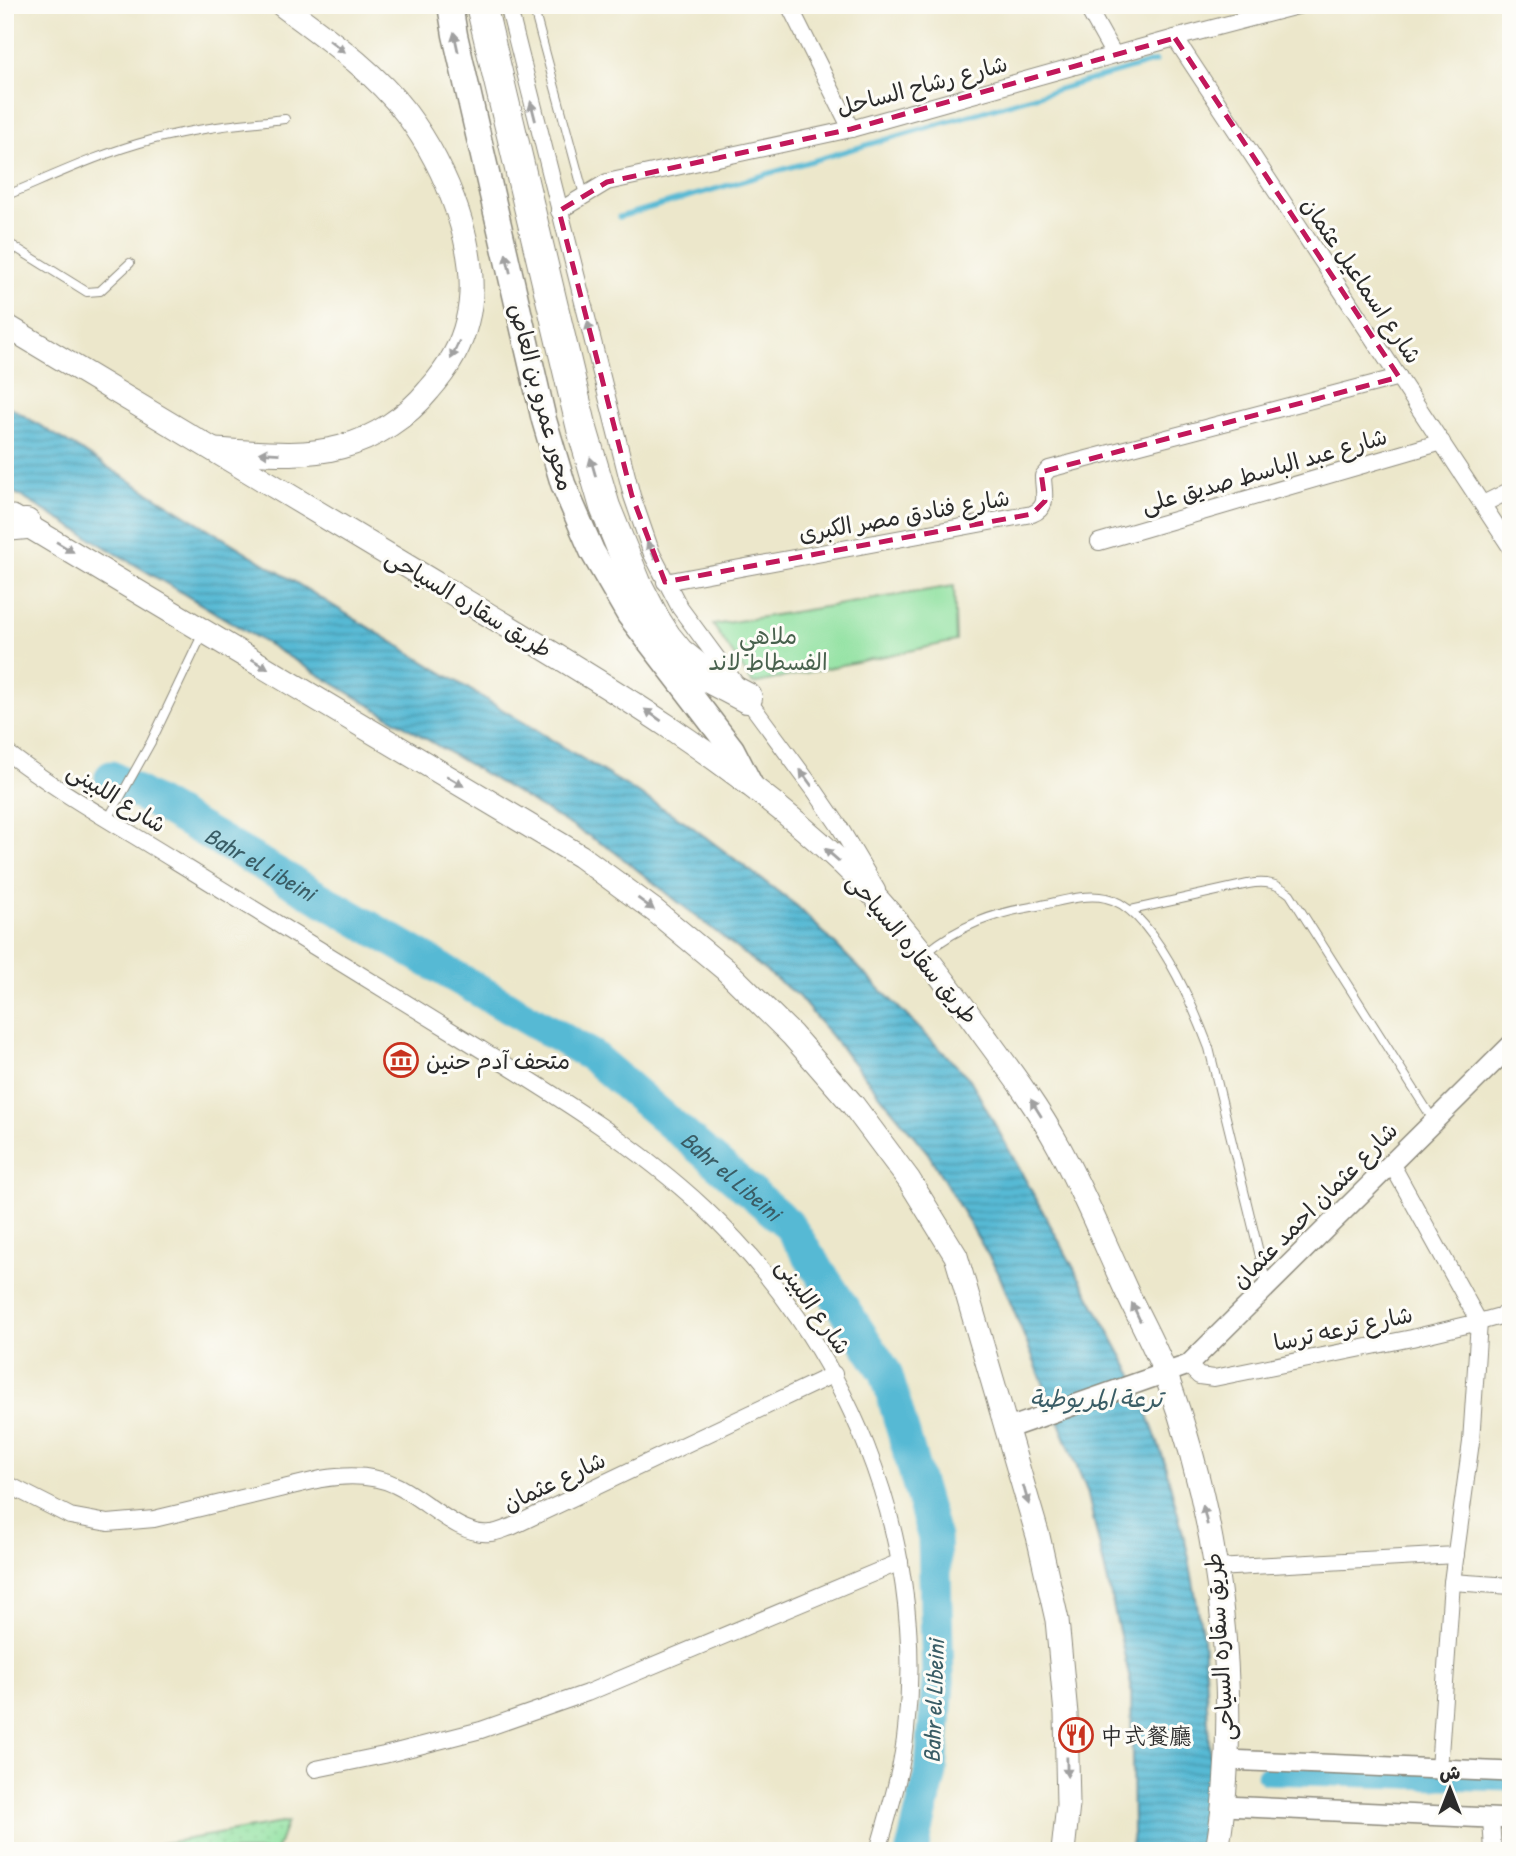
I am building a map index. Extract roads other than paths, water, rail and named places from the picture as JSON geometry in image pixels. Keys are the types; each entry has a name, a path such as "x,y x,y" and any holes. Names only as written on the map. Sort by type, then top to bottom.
{"highway":[{"path":"499,6 582,429 605,508 636,583 654,620 666,637 679,653 711,679 747,698"}],"main road":[{"path":"211,450 311,453 341,447 370,436 397,420 421,400 441,377 456,350 467,321 471,291 463,236 446,184 421,135 368,71 282,5"},
{"name":"محور عمرو بن العاص","path":"450,5 454,35 541,407 563,484 592,551 622,604 732,749 750,783"},
{"name":"طريق سقاره السياحى","path":"5,324 211,450 629,698 750,783 843,864 894,919 961,1001 1054,1138 1165,1374 1193,1462 1221,1610 1227,1685 1225,1806 1217,1851"},
{"path":"12,521 204,631 580,856 655,911 706,953 792,1035 853,1105 909,1180 956,1256 1016,1426 1057,1620 1067,1727 1068,1805 1063,1851"}],"street":[{"path":"789,5 851,129"},
{"path":"1086,5 1114,55"},
{"name":"شارع رشاح الساحل","path":"559,211 607,182 851,129 1301,5"},
{"path":"535,6 499,6 559,211 635,506 652,554 665,582 697,634 747,698 839,826 894,919"},
{"name":"شارع اسماعيل عثمان","path":"1174,38 1511,548"},
{"name":"شارع فنادق مصر الكبرى","path":"665,582 1032,514 1042,508 1045,502 1043,476 1049,469 1399,377"},
{"name":"شارع عبد الباسط صديق على","path":"1099,542 1442,442"},
{"path":"1483,504 1511,490"},
{"path":"5,773 11,756"},
{"name":"شارع اللبينى","path":"11,756 112,812 588,1115 702,1207 753,1257 797,1314 834,1374 863,1434 885,1497 900,1562 909,1644 907,1728 901,1769 878,1851"},
{"name":"شارع عثمان احمد عثمان","path":"1016,1426 1188,1365 1511,1045"},
{"path":"1391,1164 1479,1322 1471,1442 1452,1582 1438,1769"},
{"name":"شارع ترعه ترسا","path":"1188,1365 1199,1376 1214,1378 1511,1313"},
{"name":"شارع عثمان","path":"5,1483 70,1516 108,1523 154,1519 337,1476 365,1476 393,1484 415,1495 454,1523 474,1532 490,1534 511,1527 834,1374"},
{"path":"1214,1568 1456,1555"},
{"path":"316,1769 481,1730 587,1693 900,1562"},
{"path":"1452,1582 1511,1586"},
{"path":"1227,1760 1511,1772"},
{"path":"1225,1806 1511,1819"},
{"path":"1491,1818 1493,1851"}],"lane":[{"path":"535,6 584,195"},
{"path":"5,197 106,154 153,139 202,129 285,119"},
{"path":"5,241 87,292 100,291 130,263"},
{"path":"5,263 15,247"},
{"path":"112,812 151,742 204,631"},
{"path":"1131,910 1255,882 1278,885 1290,894 1434,1121"},
{"path":"923,954 964,926 1008,911 1089,897 1119,901 1131,910 1169,961 1185,989 1205,1038 1268,1286"}],"water":[{"name":"ترعة المريوطية","path":"5,404 687,823 797,906 970,1079 1136,1381 1164,1460 1188,1553 1203,1637 1211,1772 1199,1851 1130,1851 1133,1833 1131,1684 1087,1491 998,1272 928,1153 799,997 612,850 5,487"}],"waterway":[{"path":"619,217 1156,61"},
{"name":"Bahr el Libeini","path":"111,777 592,1056 788,1224 886,1373 934,1538 938,1681 931,1772 912,1851"},
{"path":"1266,1775 1511,1782"}],"place":[{"name":"متحف آدم حنين","path":"401,1060"},
{"name":"中式餐廳","path":"1076,1735"}],"park label":[{"name":"ملاهي الفسطاط لاند","path":"768,648"}]}
